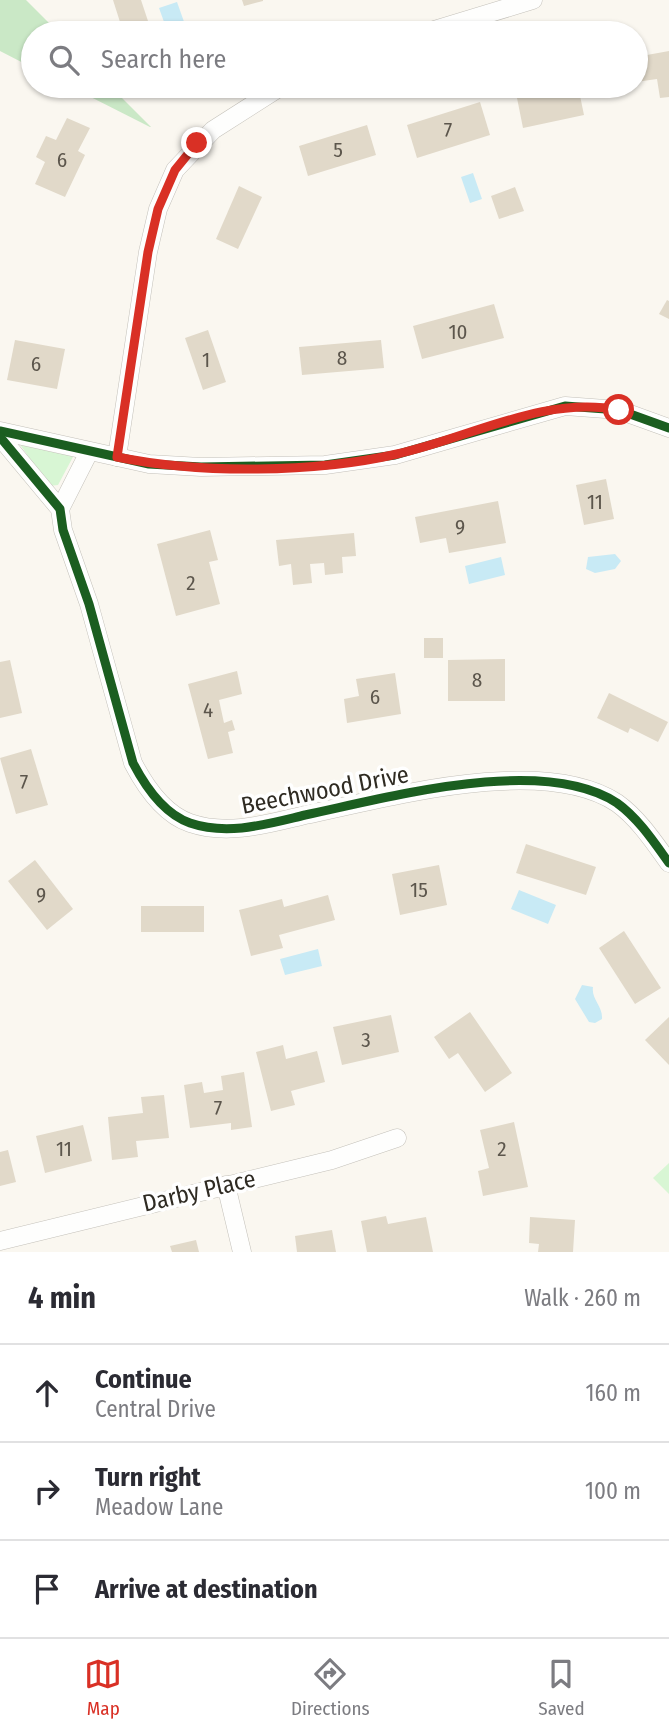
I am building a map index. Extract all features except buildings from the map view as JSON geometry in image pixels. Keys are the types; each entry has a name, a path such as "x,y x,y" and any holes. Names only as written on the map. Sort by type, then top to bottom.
{"street":[{"path":"464,21 533,0"},
{"path":"117,457 148,252 158,209 175,170 213,130 263,98"},
{"path":"0,431 89,452 201,467 325,465 395,455 565,406 619,410 669,428"},
{"name":"Beechwood Drive","path":"0,437 60,509 63,530 89,604 133,763 142,781 163,804 188,822 215,829 248,828 435,788 484,781 546,783 589,791 617,803 652,838 669,863"},
{"path":"60,509 89,452"},
{"name":"Darby Place","path":"0,1241 332,1160 397,1138"},
{"path":"226,1185 242,1252"}],"green space":[{"path":"0,0 26,0 47,21 21,21 21,62 0,51"},
{"path":"93,98 122,98 150,127"},
{"path":"19,443 74,455 58,485 49,486"},
{"path":"669,1163 669,1194 653,1178"}],"water":[{"path":"177,2 184,21 164,21 159,8"},
{"path":"473,173 482,199 470,203 461,177"},
{"path":"615,554 621,561 615,569 595,573 586,569 588,557"},
{"path":"501,557 505,575 469,584 465,566"},
{"path":"519,890 556,905 548,924 511,909"},
{"path":"318,949 322,966 285,975 280,959"},
{"path":"582,985 593,987 601,1010 602,1019 595,1023 589,1022 575,999"}],"cycle path":[{"path":"0,431 149,464 201,467 325,465 395,455 565,406 619,410 669,428"},
{"path":"0,437 60,509 63,530 89,604 133,763 156,798 181,819 204,827 233,829 464,784 548,782 585,789 617,803 639,823 669,863"}],"route":[{"path":"197,143 175,170 158,209 148,252 117,457 149,464 201,467 325,465 395,455 565,406 619,410"}]}
